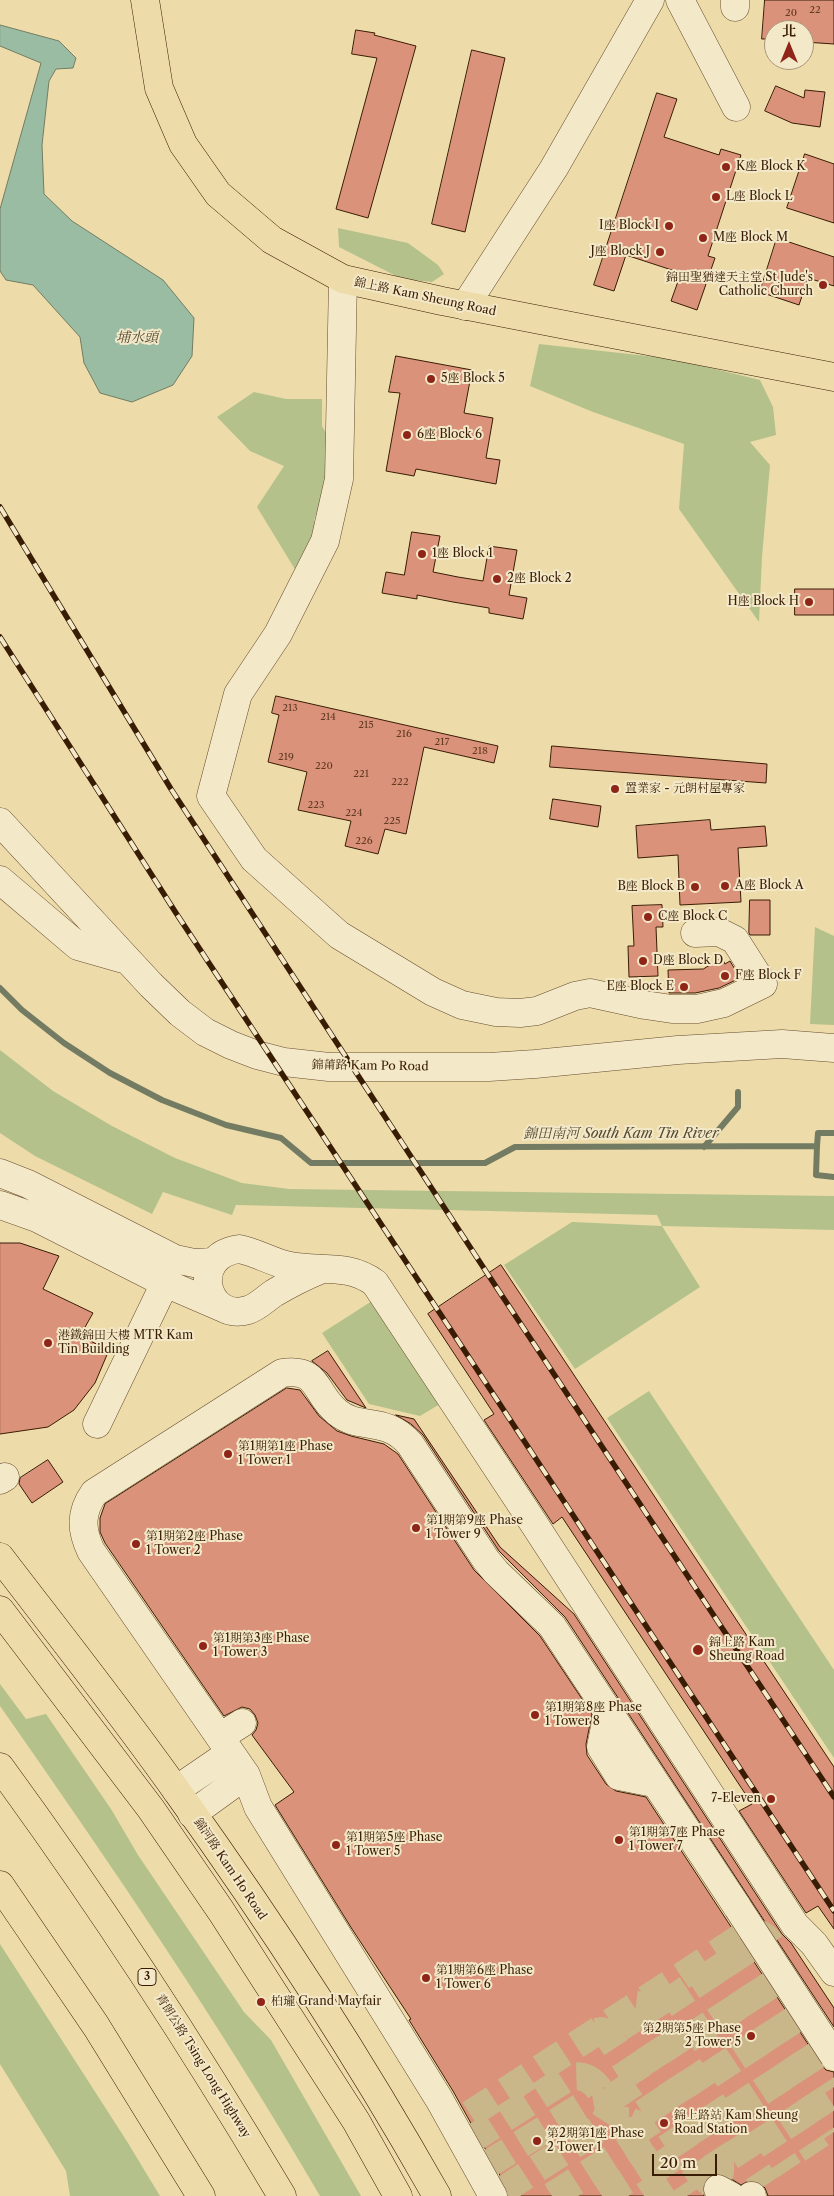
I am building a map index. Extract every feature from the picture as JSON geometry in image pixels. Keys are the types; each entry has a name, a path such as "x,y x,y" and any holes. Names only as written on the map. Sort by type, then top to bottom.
{"main road":[{"name":"錦上路 Kam Sheung Road","path":"145,0 159,88 183,144 218,194 272,240 343,279 465,306 834,377"},
{"name":"錦河路 Kam Ho Road","path":"0,1557 176,1790 317,1997 387,2108 437,2196"},
{"path":"0,1610 145,1801 221,1911 356,2121 398,2196"},
{"name":"青朗公路 Tsing Long Highway","path":"0,1767 152,1984 282,2196"},
{"path":"0,1885 96,2026 201,2196"}],"street":[{"path":"465,306 554,168 650,0"},
{"path":"680,0 736,107"},
{"path":"343,279 339,479 325,541 278,634 238,694 211,796 254,859 340,935 433,992 462,1005 496,1012 537,1011 590,992 645,1005 672,1009 697,1009 724,1003 763,984 735,940 719,932 695,933"},
{"name":"錦莆路 Kam Po Road","path":"0,822 128,961 174,1007 205,1032 231,1046 257,1055 304,1064 338,1067 489,1067 678,1050 782,1044 834,1048"},
{"path":"0,880 78,946 128,961"},
{"path":"0,1173 28,1184 175,1259 194,1263 213,1262"},
{"path":"0,1205 37,1218 165,1282 228,1310 248,1310 287,1285 322,1269"},
{"path":"228,1310 213,1299 208,1290 207,1280 208,1271 213,1262 229,1250 239,1249 285,1265 353,1270 365,1275 375,1283 795,1925 814,1944 834,1972"},
{"path":"257,1255 264,1262 269,1274 268,1290 264,1299"},
{"path":"97,1424 165,1282"},
{"path":"493,2196 439,2099 258,1807 231,1738 188,1692 85,1539 82,1526 83,1514 94,1493 272,1378 292,1372 302,1372 310,1377 337,1413 351,1420 385,1426 403,1436 486,1560 552,1626 608,1712 601,1747 619,1776 654,1783 834,2056"},
{"path":"176,1790 231,1738"},
{"path":"192,1814 246,1775"}],"shaded area":[{"path":"338,228 408,243 438,265 444,274 432,282 402,279 339,247"},
{"path":"539,344 674,359 760,380 773,407 776,435 750,442 770,465 762,557 759,622 679,509 684,444 593,412 530,386"},
{"path":"254,392 286,399 322,399 322,426 332,444 324,492 314,520 328,561 299,576 257,507 284,466 250,451 217,417"},
{"path":"815,927 834,936 834,1025 810,1024"},
{"path":"0,1050 53,1091 112,1126 175,1158 242,1183 289,1189 834,1196 834,1230 662,1226 657,1215 236,1205 232,1215 163,1192 152,1214 35,1156 0,1133"},
{"path":"572,1222 662,1226 700,1287 575,1369 504,1265"},
{"path":"372,1301 440,1404 420,1416 369,1404 322,1333"},
{"path":"649,1391 834,1670 834,1758 607,1418"},
{"path":"0,1684 26,1719 46,1714 111,1809 138,1855 244,2012 271,2040 361,2196 320,2196 205,2009 83,1826 0,1706"},
{"path":"0,1944 160,2196 70,2196 66,2171 0,2064"}],"water":[{"name":"埔水頭","path":"0,25 59,41 76,58 73,68 56,69 49,81 42,145 44,194 72,221 163,280 194,318 192,356 173,385 132,402 100,393 84,363 80,337 33,285 6,280 0,271 0,209 41,63 0,46"}],"building":[{"path":"765,0 834,0 834,44 814,43 814,20 764,20 764,39 762,39"},
{"path":"356,30 375,33 374,35 416,46 368,218 336,209 377,58 352,54"},
{"path":"472,50 505,58 465,232 432,224"},
{"path":"776,86 804,98 805,90 825,92 820,127 792,123 765,111"},
{"path":"657,93 677,99 664,137 719,155 721,149 741,155 708,256 715,258 697,310 671,301 681,273 626,255 614,291 594,285"},
{"path":"805,154 834,164 834,223 787,208"},
{"path":"777,238 834,257 834,286 808,278 799,305 760,292"},
{"path":"396,356 472,370 464,413 493,418 486,458 500,460 496,484 416,469 414,476 386,471 400,393 389,392"},
{"path":"412,532 440,536 433,572 458,577 483,581 489,546 517,550 509,595 527,598 523,619 489,613 489,608 417,595 417,599 382,593 386,572 404,575"},
{"name":"H座 Block H","path":"795,589 834,589 834,615 795,615"},
{"path":"276,696 498,746 494,763 424,747 406,834 385,829 378,854 345,846 351,821 298,810 307,772 268,762 279,715 272,713"},
{"path":"552,746 767,764 766,783 550,767"},
{"path":"553,799 601,806 598,827 550,819"},
{"path":"710,820 711,830 765,826 767,846 738,848 741,902 680,905 678,855 638,858 636,826"},
{"path":"750,900 770,900 770,935 750,935"},
{"path":"662,905 663,927 656,927 658,976 629,977 628,946 634,946 632,906"},
{"path":"722,958 725,964 730,961 740,978 719,988 695,993 669,993 668,970 703,969"},
{"name":"港鐵錦田大樓 MTR Kam Tin Building","path":"0,1243 20,1243 59,1256 43,1289 93,1313 80,1336 109,1350 95,1383 74,1410 48,1427 0,1434"},
{"name":"錦上路 Kam Sheung Road","path":"501,1265 834,1767 834,1929 818,1906 806,1913 739,1811 752,1804 562,1517 553,1524 484,1420 494,1414 428,1314"},
{"path":"328,1351 366,1408 347,1400 327,1373 312,1361"},
{"path":"287,1388 300,1390 319,1416 337,1431 384,1444 398,1454 474,1570 540,1636 592,1714 586,1744 587,1755 606,1784 616,1791 646,1797 821,2064 826,2070 834,2072 834,2196 768,2196 765,2188 759,2182 751,2180 741,2185 718,2173 710,2176 705,2181 702,2189 704,2196 509,2196 507,2188 453,2091 409,2020 411,2019 352,1929 275,1805 294,1792 252,1735 258,1723 255,1715 250,1709 242,1707 224,1716 105,1543 100,1532 100,1518 105,1504"},
{"path":"396,1415 414,1419 500,1547 574,1614 782,1934 791,1943 834,2008 834,2027 565,1617 499,1551 423,1435 411,1424"},
{"path":"48,1460 63,1482 32,1503 19,1484 20,1478"}],"waterway":[{"name":"錦田南河 South Kam Tin River","path":"0,988 22,1010 64,1043 110,1073 162,1100 226,1125 281,1138 311,1163 485,1163 515,1147 817,1146 818,1133 834,1133"},
{"path":"704,1147 738,1107 738,1092"},
{"path":"817,1146 816,1175 834,1177"}],"tunnel":[{"path":"475,2150 466,2137 463,2128 463,2123 469,2115 746,1934 760,1934 771,1944"},
{"path":"737,1940 834,2087"},
{"path":"717,1953 834,2132"},
{"path":"696,1967 817,2153"},
{"path":"668,1985 789,2170"},
{"path":"636,2005 645,2006 653,2013 766,2185"},
{"path":"617,2018 625,2018 635,2025 717,2152 720,2170 715,2187"},
{"path":"596,2032 602,2031 607,2034 700,2174 718,2189"},
{"path":"469,2141 567,2078 576,2076 583,2077 595,2084 613,2110"},
{"path":"615,2079 632,2104 640,2126 687,2196"},
{"path":"485,2166 584,2105 600,2102 640,2126"},
{"path":"502,2191 603,2126 619,2121 629,2121"},
{"path":"552,2196 647,2136"},
{"path":"602,2196 662,2158"},
{"path":"644,2196 674,2177"}],"railway":[{"path":"0,507 171,789 487,1273 834,1797"},
{"path":"0,637 176,913 834,1911"}],"place":[{"name":"K座 Block K","path":"726,167"},
{"name":"L座 Block L","path":"716,197"},
{"name":"I座 Block I","path":"669,226"},
{"name":"M座 Block M","path":"703,238"},
{"name":"J座 Block J","path":"660,252"},
{"name":"錦田聖猶達天主堂 St Jude's Catholic Church","path":"823,285"},
{"name":"5座 Block 5","path":"431,379"},
{"name":"6座 Block 6","path":"407,435"},
{"name":"1座 Block 1","path":"422,554"},
{"name":"2座 Block 2","path":"497,579"},
{"name":"H座 Block H","path":"809,602"},
{"name":"置業家 - 元朗村屋專家","path":"615,789"},
{"name":"A座 Block A","path":"725,886"},
{"name":"B座 Block B","path":"695,887"},
{"name":"C座 Block C","path":"648,917"},
{"name":"D座 Block D","path":"643,961"},
{"name":"F座 Block F","path":"725,976"},
{"name":"E座 Block E","path":"684,987"},
{"name":"港鐵錦田大樓 MTR Kam Tin Building","path":"48,1343"},
{"name":"第1期第1座 Phase 1 Tower 1","path":"228,1454"},
{"name":"第1期第9座 Phase 1 Tower 9","path":"416,1528"},
{"name":"第1期第2座 Phase 1 Tower 2","path":"136,1544"},
{"name":"第1期第3座 Phase 1 Tower 3","path":"203,1646"},
{"name":"錦上路 Kam Sheung Road","path":"698,1650"},
{"name":"第1期第8座 Phase 1 Tower 8","path":"535,1715"},
{"name":"7-Eleven","path":"771,1799"},
{"name":"第1期第7座 Phase 1 Tower 7","path":"619,1840"},
{"name":"第1期第5座 Phase 1 Tower 5","path":"336,1845"},
{"name":"第1期第6座 Phase 1 Tower 6","path":"426,1978"},
{"name":"柏瓏 Grand Mayfair","path":"261,2002"},
{"name":"第2期第5座 Phase 2 Tower 5","path":"751,2036"},
{"name":"錦上路站 Kam Sheung Road Station","path":"664,2123"},
{"name":"第2期第1座 Phase 2 Tower 1","path":"537,2141"}]}
